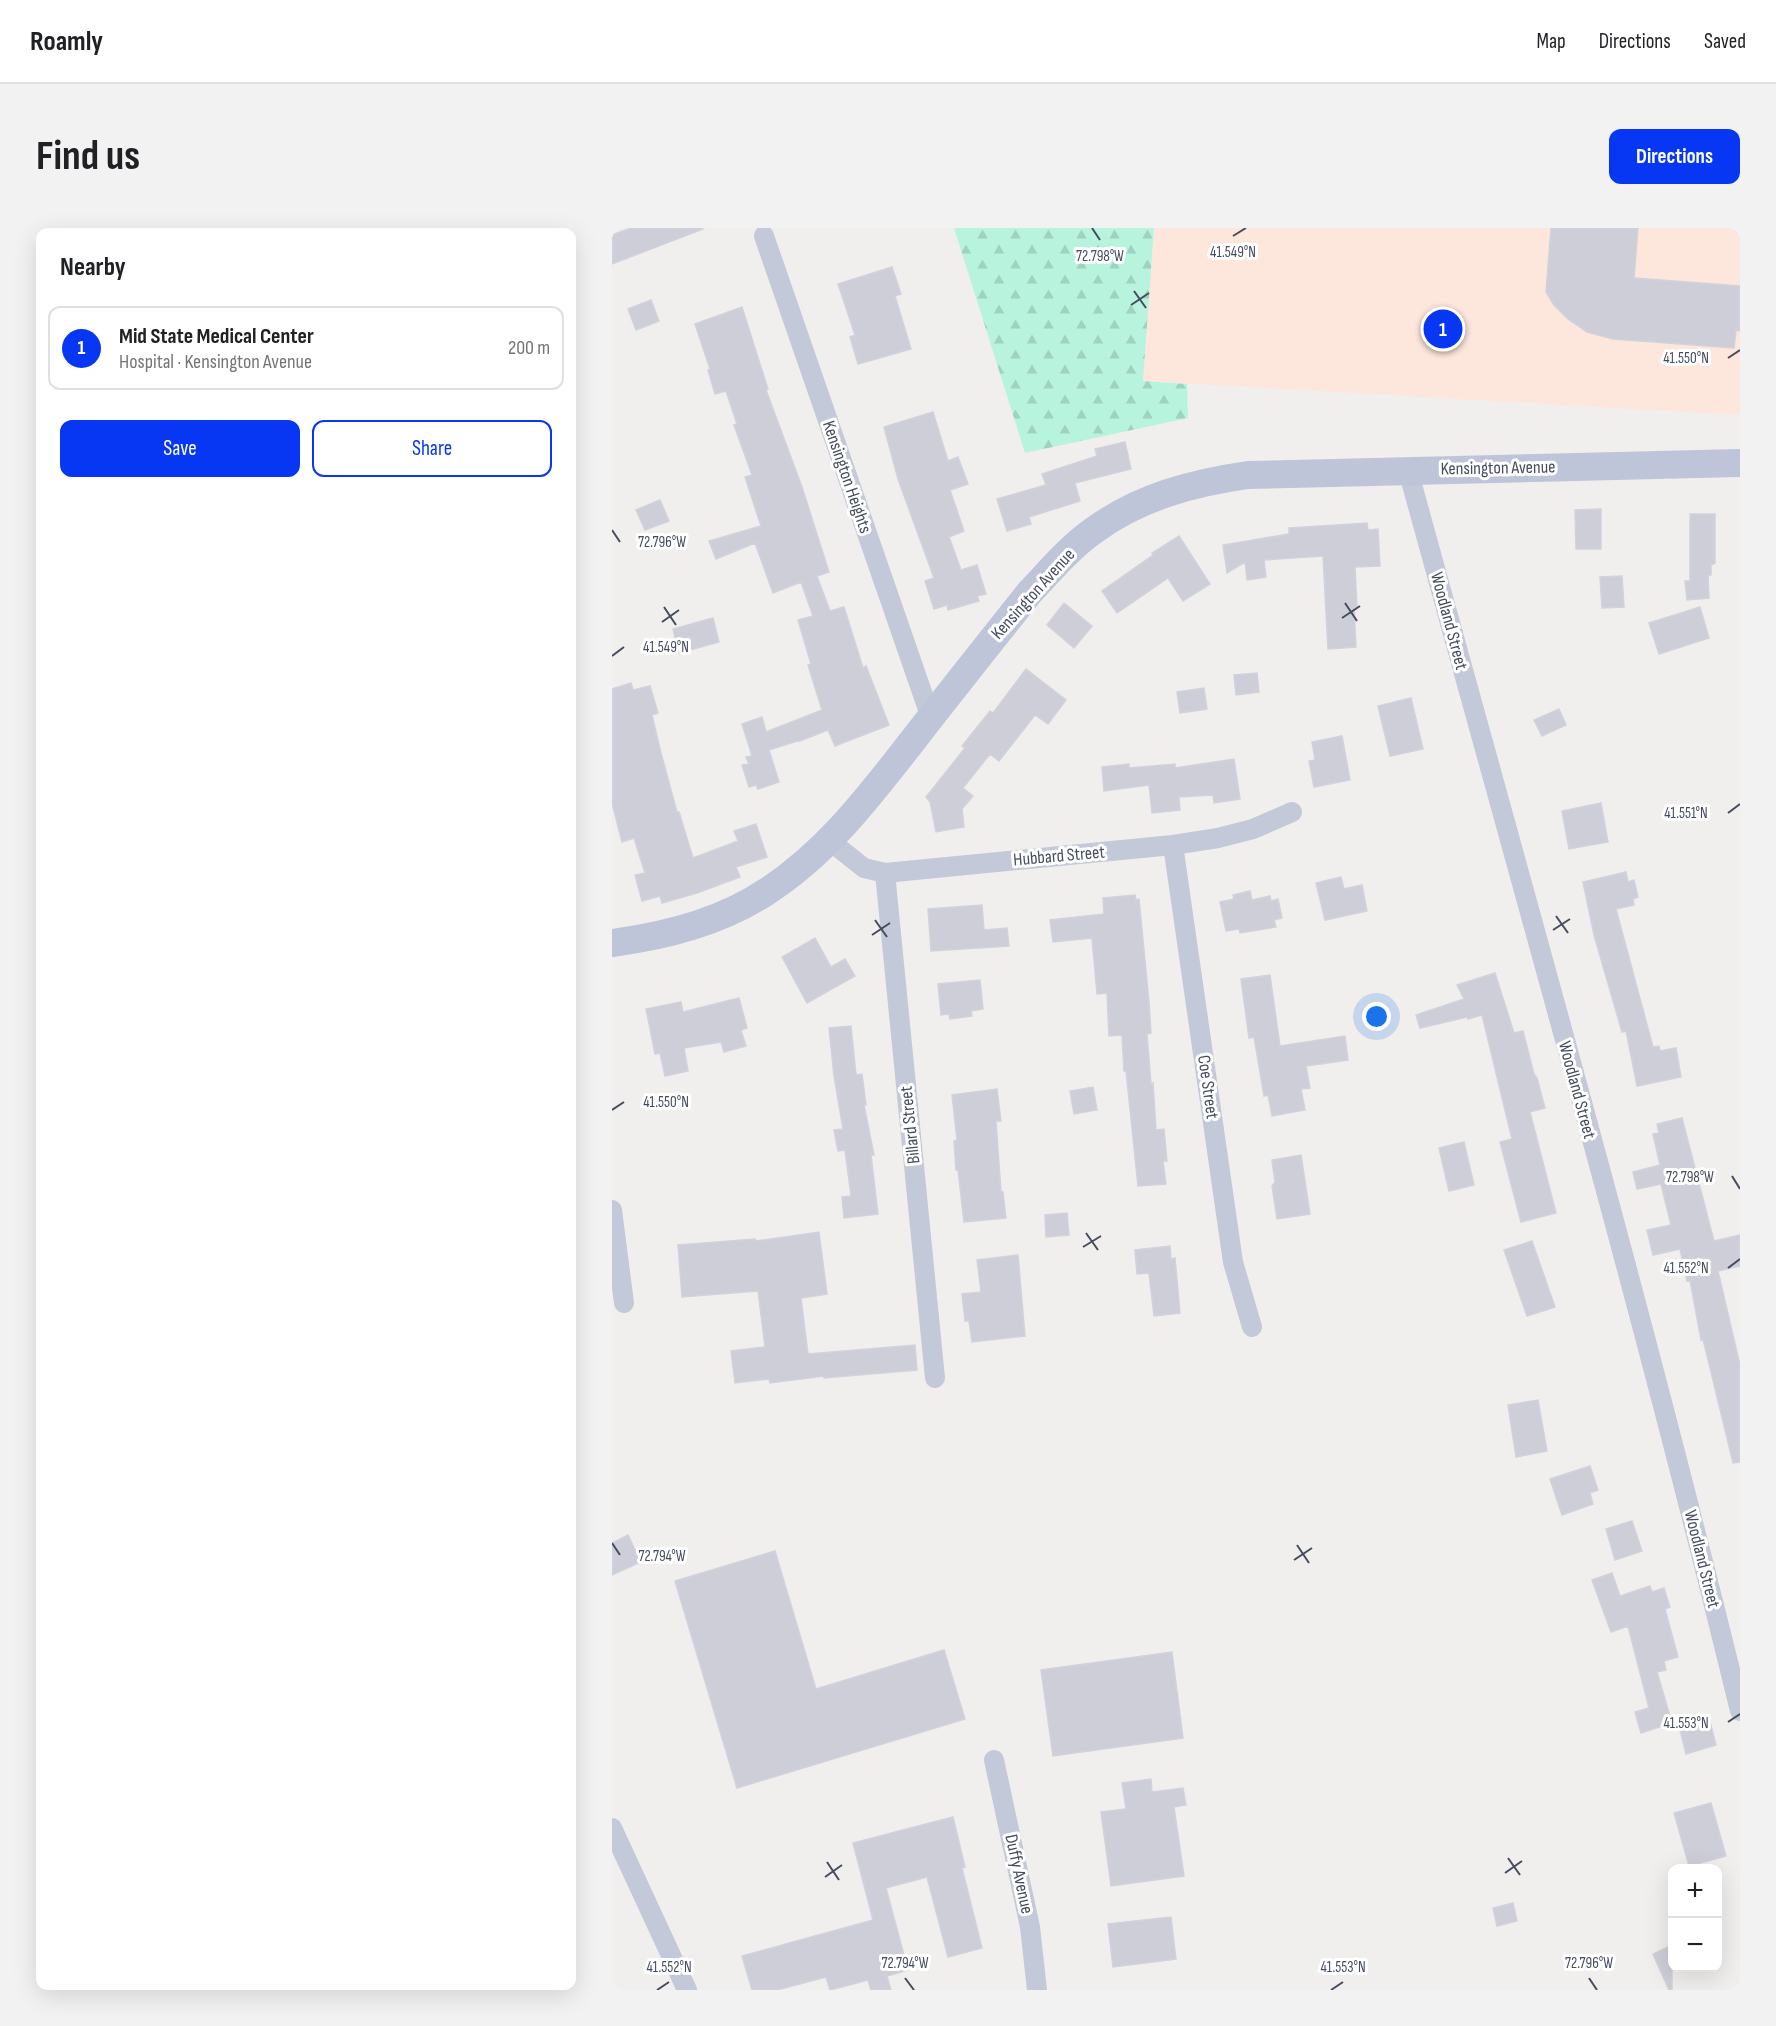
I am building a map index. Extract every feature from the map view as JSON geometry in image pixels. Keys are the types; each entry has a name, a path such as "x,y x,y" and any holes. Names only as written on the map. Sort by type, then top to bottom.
{"main road":[{"name":"Kensington Avenue","path":"612,943 638,940 684,929 728,913 773,888 796,871 830,841 864,802 1030,592 1059,561 1092,532 1124,511 1162,494 1248,475 1740,463"}],"street":[{"name":"Kensington Heights","path":"764,236 931,718"},
{"name":"Woodland Street","path":"1408,470 1631,1287 1740,1711"},
{"name":"Hubbard Street","path":"830,841 864,868 885,873 1173,845 1218,838 1253,829 1292,812"},
{"name":"Coe Street","path":"1173,845 1233,1262 1252,1327"},
{"name":"Billard Street","path":"885,873 935,1378"},
{"path":"612,1210 624,1303"},
{"name":"Duffy Avenue","path":"994,1760 1030,1927 1037,1990"},
{"path":"612,1828 687,1990"}],"shaded area":[{"path":"1154,228 1740,228 1740,414 1143,381"}],"green space":[{"path":"954,228 1154,228 1143,381 1187,384 1188,418 1025,453"}],"building":[{"path":"631,228 703,229 612,264 612,235"},
{"path":"1551,228 1638,228 1634,278 1740,286 1740,331 1736,330 1734,348 1613,339 1587,332 1568,319 1554,305 1546,292"},
{"path":"892,267 901,294 895,296 911,349 858,364 850,337 855,335 838,284"},
{"path":"651,300 659,321 636,330 628,309"},
{"path":"742,307 768,389 766,390 802,487 829,572 817,576 830,611 844,607 863,668 866,666 889,725 835,746 828,730 769,750 779,782 758,789 756,785 749,787 742,765 749,764 746,757 752,756 742,724 762,717 766,732 822,710 808,665 811,664 798,620 813,616 801,582 773,593 755,543 716,559 709,541 761,526 745,477 752,475 734,425 737,424 726,391 715,394 708,370 710,369 695,324"},
{"path":"933,412 948,461 958,457 968,484 950,490 964,531 949,537 961,570 977,565 986,594 977,596 979,601 948,610 947,605 934,609 925,581 934,578 898,479 884,427"},
{"path":"1125,442 1131,469 1075,483 1080,501 1029,517 1031,524 1007,531 997,499 1046,485 1042,474 1097,456 1095,449"},
{"path":"660,500 669,521 645,530 636,510"},
{"path":"1601,509 1601,549 1576,549 1575,510"},
{"path":"1690,514 1715,514 1715,563 1711,565 1711,575 1708,575 1709,598 1687,600 1685,581 1690,581"},
{"path":"1367,523 1368,530 1378,529 1380,566 1355,567 1356,647 1328,649 1323,556 1264,560 1266,577 1247,580 1245,562 1227,573 1223,545 1289,534 1289,528"},
{"path":"1179,536 1210,584 1183,601 1168,578 1117,613 1102,591 1153,555 1152,553"},
{"path":"1622,576 1624,607 1602,608 1600,577"},
{"path":"1064,603 1092,626 1074,648 1047,625"},
{"path":"1700,607 1709,638 1659,654 1649,623"},
{"path":"713,618 719,642 679,653 673,629"},
{"path":"1026,669 1066,700 1048,724 1035,715 999,761 990,754 963,788 973,796 962,809 964,827 936,832 930,802 926,797 965,748 962,746 990,711 993,713"},
{"path":"1257,673 1259,692 1236,695 1234,675"},
{"path":"631,683 633,690 650,686 658,713 652,715 661,753 677,812 679,812 693,858 738,841 734,831 756,824 767,857 736,867 740,877 662,903 660,896 642,901 635,875 645,873 634,838 622,842 612,803 612,689"},
{"path":"1204,688 1207,709 1180,713 1177,692"},
{"path":"1411,698 1423,749 1390,756 1378,706"},
{"path":"1559,709 1566,725 1542,736 1534,720"},
{"path":"1342,736 1350,780 1314,787 1309,761 1315,760 1312,742"},
{"path":"1234,759 1240,799 1214,803 1213,795 1179,797 1180,810 1152,813 1149,785 1104,791 1102,767 1129,764 1129,768 1175,764 1175,768"},
{"path":"1601,803 1608,842 1569,849 1562,811"},
{"path":"1626,872 1628,882 1634,880 1638,897 1633,899 1634,905 1616,909 1653,1047 1659,1046 1660,1051 1676,1048 1681,1077 1637,1086 1626,1031 1622,1032 1594,935 1583,882"},
{"path":"1341,877 1344,889 1362,885 1367,911 1325,920 1316,883"},
{"path":"1250,891 1252,900 1270,896 1271,901 1278,899 1282,918 1274,920 1276,927 1240,933 1239,929 1226,931 1220,902 1234,899 1233,895"},
{"path":"1135,895 1136,900 1139,899 1149,1002 1151,1033 1147,1034 1156,1130 1164,1129 1167,1161 1163,1161 1166,1184 1138,1186 1126,1071 1124,1071 1122,1035 1109,1036 1107,993 1097,994 1092,938 1053,942 1050,920 1104,914 1103,898"},
{"path":"982,905 984,930 1007,928 1009,946 931,951 928,909"},
{"path":"815,938 831,967 845,959 855,976 807,1003 782,957"},
{"path":"1495,973 1514,1033 1523,1031 1545,1108 1530,1112 1556,1213 1521,1222 1500,1142 1512,1139 1482,1015 1420,1028 1416,1015 1464,999 1457,985"},
{"path":"1270,975 1280,1046 1345,1036 1348,1060 1306,1066 1310,1088 1301,1089 1305,1110 1272,1116 1268,1095 1264,1096 1254,1037 1249,1038 1241,979"},
{"path":"980,980 983,1009 971,1011 972,1016 950,1019 949,1014 941,1015 938,984"},
{"path":"739,998 747,1028 741,1030 746,1046 724,1052 721,1042 684,1048 688,1071 665,1076 660,1053 655,1054 646,1009 681,1002 683,1012"},
{"path":"851,1026 856,1075 862,1074 866,1105 864,1105 874,1155 871,1155 878,1214 844,1218 842,1197 851,1196 845,1150 838,1151 834,1130 843,1129 829,1028"},
{"path":"1093,1087 1097,1110 1074,1114 1070,1091"},
{"path":"997,1089 1001,1121 996,1121 1001,1192 1003,1192 1006,1218 964,1222 958,1170 956,1170 954,1141 957,1140 952,1095"},
{"path":"1682,1118 1714,1241 1740,1235 1740,1266 1718,1271 1740,1365 1740,1462 1733,1463 1703,1339 1701,1340 1690,1280 1687,1281 1680,1249 1653,1255 1647,1230 1671,1225 1661,1184 1637,1189 1633,1172 1660,1165 1653,1134 1659,1133 1657,1124"},
{"path":"1464,1142 1474,1185 1449,1191 1439,1148"},
{"path":"1301,1155 1310,1214 1277,1219 1272,1186 1275,1182 1272,1160"},
{"path":"1067,1213 1069,1235 1046,1237 1045,1215"},
{"path":"819,1232 827,1294 801,1298 808,1354 915,1345 917,1370 824,1378 824,1376 770,1383 769,1379 735,1383 731,1351 765,1347 758,1291 682,1297 678,1245 755,1239 756,1241"},
{"path":"1532,1241 1555,1307 1527,1316 1504,1250"},
{"path":"1170,1246 1171,1259 1175,1258 1180,1313 1154,1316 1149,1273 1137,1274 1135,1250"},
{"path":"1018,1255 1025,1336 972,1342 969,1321 965,1321 962,1294 981,1292 977,1260"},
{"path":"1538,1400 1547,1451 1516,1457 1508,1405"},
{"path":"1590,1466 1598,1490 1590,1493 1593,1504 1562,1515 1550,1479"},
{"path":"1632,1521 1642,1551 1615,1560 1606,1529"},
{"path":"628,1535 641,1562 612,1575 612,1543"},
{"path":"775,1551 816,1689 944,1650 965,1719 737,1788 675,1581"},
{"path":"1612,1573 1620,1596 1650,1586 1652,1592 1664,1588 1670,1607 1665,1609 1678,1657 1664,1661 1666,1670 1657,1672 1672,1723 1641,1733 1635,1712 1649,1708 1628,1626 1611,1632 1592,1580"},
{"path":"1172,1652 1183,1738 1053,1756 1041,1670"},
{"path":"1709,1718 1716,1745 1686,1754 1679,1726"},
{"path":"1151,1779 1152,1792 1183,1788 1186,1805 1174,1807 1184,1876 1111,1886 1101,1812 1126,1809 1122,1783"},
{"path":"1711,1803 1726,1856 1688,1864 1674,1813"},
{"path":"953,1817 965,1867 962,1868 982,1948 948,1957 927,1877 886,1888 908,1970 887,1976 891,1990 871,1990 868,1980 830,1990 826,1977 777,1990 752,1990 742,1956 873,1920 853,1843"},
{"path":"1513,1903 1517,1921 1497,1926 1493,1908"},
{"path":"1171,1917 1176,1959 1113,1967 1108,1924"},
{"path":"1668,1947 1668,1972 1672,1972 1672,1990 1669,1990 1653,1954"}],"place":[{"name":"Mid State Medical Center","path":"1443,329"}]}
